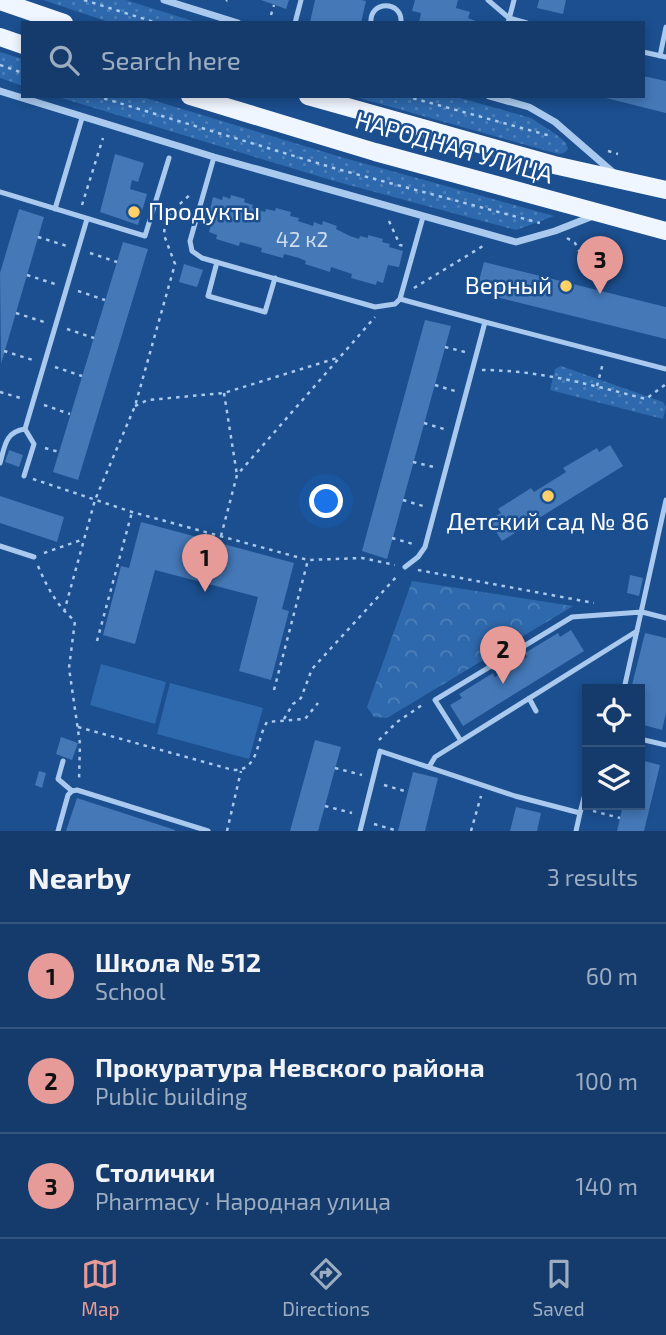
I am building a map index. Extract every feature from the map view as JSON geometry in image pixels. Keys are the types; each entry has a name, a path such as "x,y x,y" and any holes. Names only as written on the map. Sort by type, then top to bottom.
{"main road":[{"path":"0,1 58,21"},
{"path":"0,37 21,44"},
{"name":"НАРОДНАЯ УЛИЦА","path":"197,98 375,152 666,231"},
{"name":"НАРОДНАЯ УЛИЦА","path":"315,98 502,151 666,190"}],"street":[{"path":"164,0 232,21"},
{"path":"0,91 21,98"},
{"path":"21,98 214,158 516,242 555,231 597,214"},
{"path":"497,98 529,107 555,122 622,180"}],"lane":[{"path":"296,21 301,0"},
{"path":"488,0 509,20 514,0"},
{"path":"371,21 374,8 389,2 397,6 401,21"},
{"path":"645,52 663,57 666,27"},
{"path":"55,209 82,118"},
{"path":"0,192 145,236 169,158"},
{"path":"214,158 190,241 192,251 202,258 375,307 395,304 400,299 423,217"},
{"path":"24,429 87,219"},
{"path":"217,262 208,296 265,313 275,278"},
{"path":"400,299 666,369"},
{"path":"405,568 425,547 485,322"},
{"path":"24,429 34,444 24,476"},
{"path":"0,463 8,436 14,431 24,429"},
{"path":"625,684 666,500"},
{"path":"0,546 34,557"},
{"path":"460,741 435,700 572,617 642,612 666,618"},
{"path":"429,768 435,757 638,631"},
{"path":"528,698 536,711"},
{"path":"645,740 666,746"},
{"path":"360,831 380,751 514,796 581,810"},
{"path":"63,761 58,779 74,790 208,831"},
{"path":"58,831 74,790"},
{"path":"576,831 582,806"}],"path":[{"path":"84,0 151,21"},
{"path":"271,15 274,5"},
{"path":"0,65 21,72"},
{"path":"103,98 337,169 543,224 575,243 590,273"},
{"path":"412,98 618,154"},
{"path":"79,216 103,138"},
{"path":"64,612 95,500 135,407 175,264 164,235 165,222 172,211 208,180"},
{"path":"389,221 400,245 414,249"},
{"path":"400,299 483,246"},
{"path":"237,475 384,307"},
{"path":"445,347 476,355"},
{"path":"597,386 605,353"},
{"path":"135,407 148,400 224,393 337,358"},
{"path":"472,370 517,370 558,376 646,400 666,384"},
{"path":"435,385 466,394"},
{"path":"220,536 237,475 224,393"},
{"path":"424,423 456,432"},
{"path":"34,444 59,452"},
{"path":"413,461 446,470"},
{"path":"24,476 132,512 308,561 362,558 603,605"},
{"path":"403,500 436,509"},
{"path":"97,641 132,512"},
{"path":"392,538 425,547"},
{"path":"74,790 80,744 69,668 75,621 64,612 49,591 34,557 84,539"},
{"path":"274,690 308,561"},
{"path":"283,720 293,704 301,698 312,669 405,568"},
{"path":"375,743 397,722 427,702 435,700"},
{"path":"227,831 242,771 252,763 264,725 272,720 305,719 318,703"},
{"path":"78,727 242,771"},
{"path":"335,768 408,792"},
{"path":"471,831 484,786"},
{"path":"325,806 398,831"},
{"path":"581,810 620,818"}],"green space":[{"path":"43,0 126,0 193,21 106,21"},
{"path":"0,52 21,58 21,85 0,78"},
{"path":"62,98 146,98 341,157 554,216 516,230 334,181"},
{"path":"359,98 460,98 531,118 566,143 568,149 558,154"},
{"path":"561,366 663,402 666,407 663,419 550,390 555,369"},
{"path":"412,581 573,606 387,718 374,717 367,707"},
{"path":"101,664 166,682 155,724 90,705"},
{"path":"170,683 263,708 249,759 157,734"}],"building":[{"path":"261,0 289,0 286,9"},
{"path":"315,0 366,1 361,21 310,21"},
{"path":"415,0 458,0 456,8 470,12 468,18 476,21 419,21 421,13 412,11"},
{"path":"539,0 566,0 563,14 537,8"},
{"path":"645,76 666,81 666,113 606,98 645,98"},
{"path":"115,154 144,163 138,182 132,180 130,189 147,194 138,225 100,212"},
{"path":"231,195 245,199 244,202 253,205 252,208 265,212 266,209 275,211 276,208 291,212 290,216 313,226 314,222 322,225 323,221 359,239 360,236 368,238 368,235 383,239 382,242 390,244 389,247 403,251 399,267 388,265 383,283 377,281 376,285 351,278 352,274 331,267 330,272 305,264 306,261 299,258 284,254 283,258 261,252 262,248 240,242 239,246 216,239 217,235 209,232 214,215 209,214 213,197 222,200 223,196 230,199"},
{"path":"19,209 44,217 1,364 0,273"},
{"path":"123,242 148,249 78,480 53,472"},
{"path":"484,262 666,307 666,339 476,292"},
{"path":"184,264 203,270 197,287 179,282"},
{"path":"425,320 451,326 387,559 362,551"},
{"path":"610,445 623,466 502,541 489,520 501,513 498,509 531,488 534,492 566,472 563,468 597,448 599,452"},
{"path":"9,450 23,455 19,467 5,462"},
{"path":"0,496 64,517 57,542 0,523"},
{"path":"141,522 294,563 282,609 289,611 271,680 239,671 258,597 155,570 135,644 103,635 121,566 129,568"},
{"path":"630,575 643,578 639,596 627,593"},
{"path":"571,630 584,651 463,726 450,705 462,698 459,694 493,673 495,677 527,657 525,653 558,633 560,637"},
{"path":"645,633 666,638 666,713 662,730 645,725 645,684 632,684"},
{"path":"61,737 78,743 72,760 56,754"},
{"path":"315,740 341,747 325,806 318,831 290,831"},
{"path":"645,761 660,765 644,831 617,831 622,810 645,810"},
{"path":"39,771 46,773 42,788 35,785"},
{"path":"413,772 438,778 425,831 398,831"},
{"path":"77,798 175,830 175,831 66,831"},
{"path":"516,807 541,813 537,831 510,831"}],"place":[{"name":"Продукты","path":"134,212"},
{"name":"Верный","path":"566,286"},
{"name":"Столички","path":"600,294"},
{"name":"Детский сад № 86","path":"548,496"},
{"name":"Школа № 512","path":"205,592"},
{"name":"Прокуратура Невского района","path":"503,684"}]}
